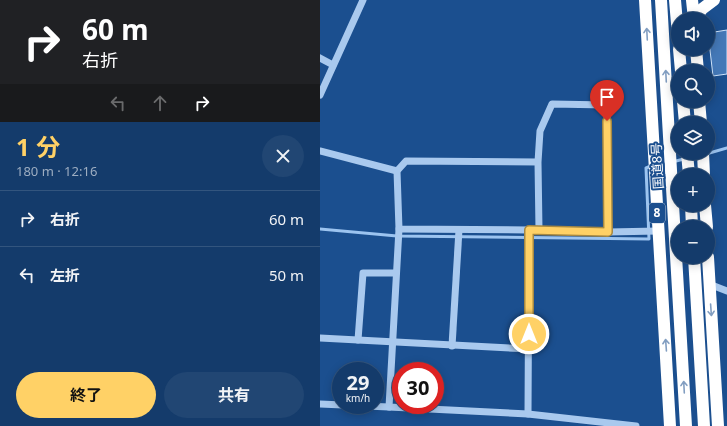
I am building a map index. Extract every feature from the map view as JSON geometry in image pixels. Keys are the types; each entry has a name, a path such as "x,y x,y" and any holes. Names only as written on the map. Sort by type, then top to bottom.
{"highway":[{"name":"8","path":"645,0 670,426"},
{"name":"国道8号","path":"661,0 686,426"},
{"path":"675,0 676,12"},
{"path":"692,0 693,12"},
{"path":"700,12 714,0"},
{"path":"694,264 704,426"},
{"path":"708,264 718,426"}],"street":[{"path":"320,95 363,0"},
{"path":"320,58 333,65"},
{"path":"539,230 538,162 540,131 552,104 606,105 608,232"},
{"path":"320,151 397,171"},
{"path":"389,407 399,232 397,171 406,162 538,162"},
{"path":"399,232 458,234 529,230 608,232 658,231"},
{"path":"528,414 529,230"},
{"path":"452,346 458,234"},
{"path":"358,340 363,273 396,273"},
{"path":"709,284 727,291"},
{"path":"320,338 529,349"},
{"path":"320,404 528,414 636,426"}],"building":[{"path":"727,30 727,74 715,76 715,64 712,64 711,56 715,56 715,32"}],"waterway":[{"path":"715,151 727,148"},
{"path":"672,162 680,160"},
{"path":"320,229 397,236 649,239 646,168 651,166"}],"route":[{"path":"529,334 529,230 608,232 607,121"}]}
